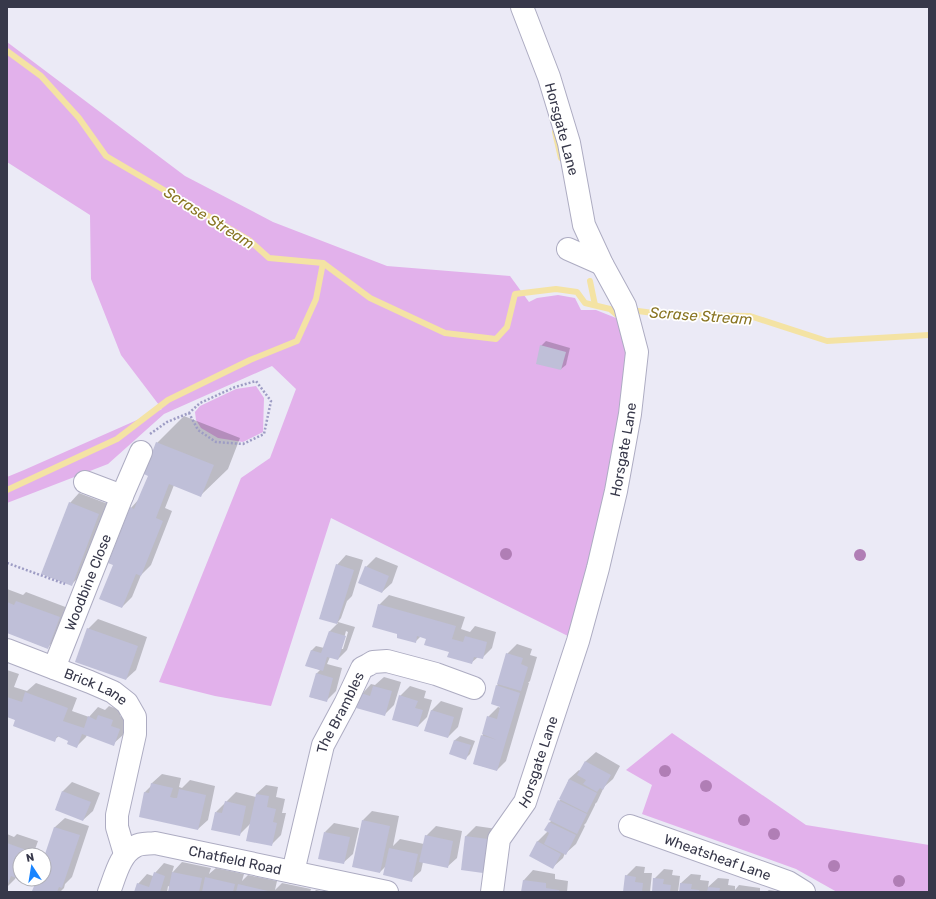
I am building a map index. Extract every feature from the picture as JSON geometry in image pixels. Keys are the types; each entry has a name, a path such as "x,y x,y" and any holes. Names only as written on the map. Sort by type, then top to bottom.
{"street":[{"name":"Horsgate Lane","path":"492,892 498,839 525,802 578,641 598,568 614,499 630,414 637,352 625,306 602,264 584,225 569,142 549,77 522,7"},
{"path":"568,249 602,264"},
{"name":"Woodbine Close","path":"54,668 141,452"},
{"path":"85,482 122,496"},
{"name":"Brick Lane","path":"7,650 113,692 127,703 135,717 135,734 117,815 117,827 125,854"},
{"name":"The Brambles","path":"293,872 323,745 362,668 373,662 387,661 436,674 474,688"},
{"name":"Wheatsheaf Lane","path":"630,826 788,882 804,892"},
{"name":"Chatfield Road","path":"125,854 136,845 155,843 387,892"},
{"path":"110,892 125,854"}],"path":[{"path":"141,452 144,443 152,432 167,422 189,413 200,403 235,387 256,381 271,401 264,434 243,444 216,442 198,430 189,413"},
{"path":"7,563 84,591"}],"shaded area":[{"path":"7,42 185,176 273,222 387,266 510,276 529,302 537,298 558,295 575,298 581,310 596,310 621,320 629,353 623,396 578,641 331,518 271,706 215,696 159,682 241,478 270,458 296,389 272,366 164,414 108,464 7,503 7,477 162,409 121,355 91,279 90,215 7,162"},
{"path":"256,386 264,398 263,432 243,442 218,438 201,428 196,420 195,412 200,406 236,389"},
{"path":"672,733 806,825 929,845 929,892 837,892 796,869 642,814 652,785 626,770"}],"building":[{"path":"540,345 566,352 561,370 536,364"},
{"path":"156,442 214,465 201,497 169,484 156,518 163,521 141,576 136,574 122,608 99,599 113,565 108,563 130,507 134,509 148,476 144,474"},
{"path":"69,502 99,514 72,586 41,574"},
{"path":"336,564 354,570 337,624 319,619"},
{"path":"365,566 389,576 382,593 358,583"},
{"path":"16,601 60,617 48,649 7,633 7,602 14,605"},
{"path":"378,604 456,626 452,639 463,642 465,636 487,642 483,659 474,657 472,664 447,657 449,652 424,645 426,639 417,636 416,643 397,638 397,634 372,627"},
{"path":"87,628 138,646 126,680 75,662"},
{"path":"329,631 346,636 338,660 327,657 323,671 305,666 311,650 321,653"},
{"path":"506,653 523,658 521,664 528,667 521,691 497,684"},
{"path":"316,673 333,678 327,702 309,697"},
{"path":"496,685 520,693 497,771 473,764 481,735 497,740 482,734 487,716 497,719 500,707 491,704"},
{"path":"373,686 392,691 385,716 356,708 361,693 370,696"},
{"path":"25,692 68,708 63,721 84,728 88,716 96,720 98,715 113,720 111,726 120,729 114,746 82,734 77,748 67,744 68,741 57,736 55,742 13,726 15,720 7,717 7,697 22,702"},
{"path":"399,695 418,701 415,708 423,710 418,727 392,720"},
{"path":"431,710 454,717 448,738 424,731"},
{"path":"454,740 471,745 466,760 449,754"},
{"path":"585,761 611,775 603,790 600,788 597,792 583,784 586,780 577,775"},
{"path":"569,779 597,793 587,813 559,799"},
{"path":"151,783 173,788 170,797 174,798 177,798 179,789 206,795 198,830 139,817 144,792 149,793"},
{"path":"62,791 91,802 83,821 55,810"},
{"path":"256,794 269,796 267,807 276,809 273,822 277,823 272,846 246,841"},
{"path":"558,800 587,814 577,834 549,820"},
{"path":"225,801 246,806 240,836 211,830 215,812 222,813"},
{"path":"362,820 390,826 380,873 352,867"},
{"path":"549,822 576,835 566,855 544,844 549,833 544,830"},
{"path":"54,827 80,835 62,888 59,887 57,892 34,892 32,891 34,887 52,887 52,847 47,847"},
{"path":"324,832 350,837 344,864 318,859"},
{"path":"425,835 453,841 448,868 419,862"},
{"path":"465,836 488,839 483,873 461,870"},
{"path":"537,841 561,854 553,869 529,856"},
{"path":"7,843 18,847 12,847 12,876 7,886"},
{"path":"389,848 418,854 412,882 383,875"},
{"path":"154,872 165,876 160,892 134,892 137,883 149,887"},
{"path":"172,872 202,878 199,892 168,892"},
{"path":"625,875 636,877 635,882 643,883 642,892 623,892"},
{"path":"205,877 235,884 233,892 202,892"},
{"path":"653,878 664,879 663,884 671,885 670,892 652,892"},
{"path":"523,880 546,883 546,888 559,890 559,892 521,892"},
{"path":"680,883 692,884 691,889 699,890 699,892 679,892"},
{"path":"238,884 268,891 268,892 236,892"},
{"path":"708,887 720,888 719,892 707,892"}],"waterway":[{"name":"Scrase Stream","path":"7,51 41,76 79,118 106,156 249,240 269,258 323,263 370,298 445,333 496,339 507,327 515,294 556,289 577,292 585,303 610,309 617,315"},
{"path":"555,132 561,158"},
{"path":"7,490 117,439 168,400 250,360 297,341 316,299 323,263"},
{"path":"590,281 595,305"},
{"name":"Scrase Stream","path":"638,311 669,315 750,316 827,341 929,335"}]}
